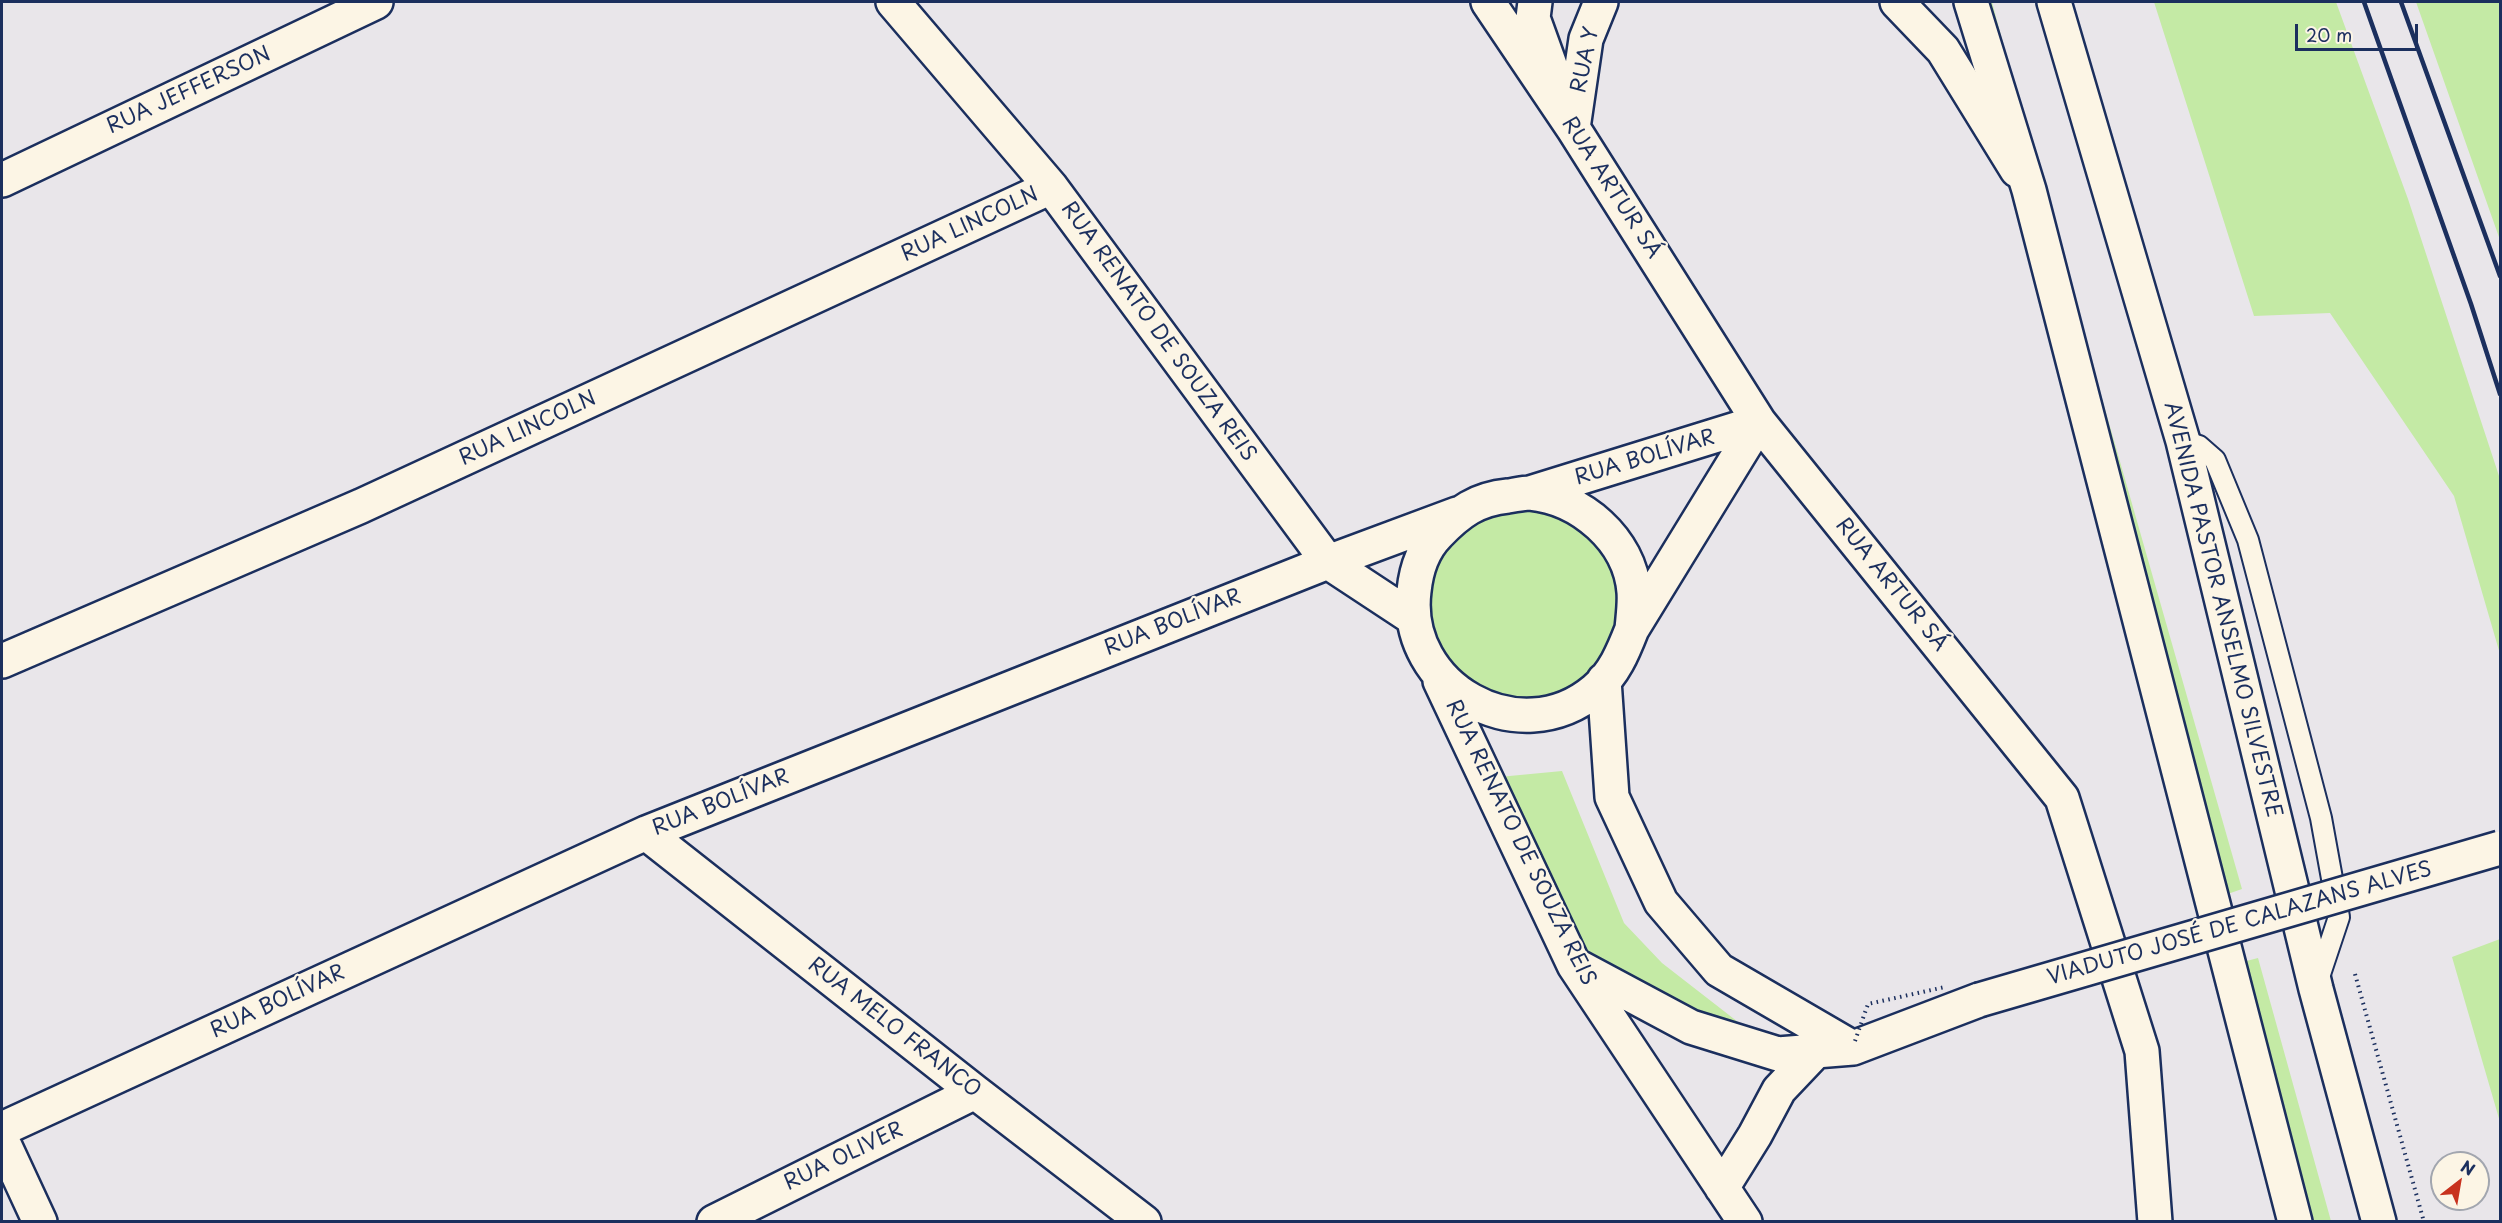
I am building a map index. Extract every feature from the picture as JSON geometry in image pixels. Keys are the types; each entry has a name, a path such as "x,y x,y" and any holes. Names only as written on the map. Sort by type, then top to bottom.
{"street":[{"name":"RUA JEFFERSON","path":"2,180 376,2"},
{"name":"RUA RENATO DE SOUZA REIS","path":"893,2 1051,187 1328,562 1413,618"},
{"name":"RUA ARTUR SÁ","path":"1488,2 1573,128 1760,422 2062,798 2142,1051 2155,1221"},
{"name":"RUA Y","path":"1535,2 1533,18 1573,128"},
{"name":"RUA Y","path":"1573,128 1586,39 1600,2"},
{"path":"1897,2 1943,50 2029,190"},
{"path":"1971,2 2029,190 2295,1221"},
{"name":"AVENIDA PASTOR ANSELMO SILVESTRE","path":"2054,2 2183,441 2316,989 2379,1221"},
{"name":"RUA LINCOLN","path":"2,661 361,506 1051,187"},
{"path":"1436,674 1462,697 1495,712 1530,715 1564,708 1594,691 1618,664 1632,629 1760,422"},
{"name":"RUA BOLÍVAR","path":"2,1129 646,833 1328,562 1457,514 1492,498 1530,493 1760,422"},
{"path":"1530,493 1567,502 1599,523 1623,554 1634,591 1632,629"},
{"name":"RUA RENATO DE SOUZA REIS","path":"1457,514 1430,542 1416,574 1412,609 1419,643 1436,674 1574,964 1745,1221"},
{"path":"1604,680 1612,797 1662,902 1719,970 1853,1047"},
{"name":"RUA MELO FRANCO","path":"646,833 975,1092 1144,1221"},
{"name":"VIADUTO JOSÉ DE CALAZANS ALVES","path":"1574,964 1691,1028 1778,1054 1853,1047 1978,1000 2500,848"},
{"path":"1722,1188 1755,1135 1779,1090 1816,1051"},
{"name":"RUA OLIVER","path":"714,1221 975,1092"},
{"path":"2,1140 40,1221"}],"lane":[{"path":"2183,441 2199,446 2215,460 2248,540 2321,818 2339,917 2316,989"}],"path":[{"path":"2355,974 2424,1221"}],"green space":[{"path":"1967,2 1992,2 2039,178 2242,889 2219,897"},
{"path":"2154,2 2336,2 2408,199 2500,479 2500,654 2454,496 2330,313 2254,316"},
{"path":"2416,2 2500,2 2500,240"},
{"path":"1514,509 1532,509 1560,516 1577,525 1591,537 1603,551 1612,568 1619,605 1612,642 1603,659 1591,673 1577,685 1560,694 1532,701 1514,701 1486,694 1469,685 1443,659 1431,633 1427,614 1427,596 1434,568 1443,551 1469,525 1495,513"},
{"path":"1562,771 1624,923 1662,963 1747,1029 1690,1015 1584,954 1499,777"},
{"path":"2500,939 2500,1122 2452,957"},
{"path":"2258,958 2331,1221 2305,1221 2235,964"}],"railway":[{"path":"2364,2 2471,304 2500,394"},
{"path":"2401,2 2500,276"}]}
